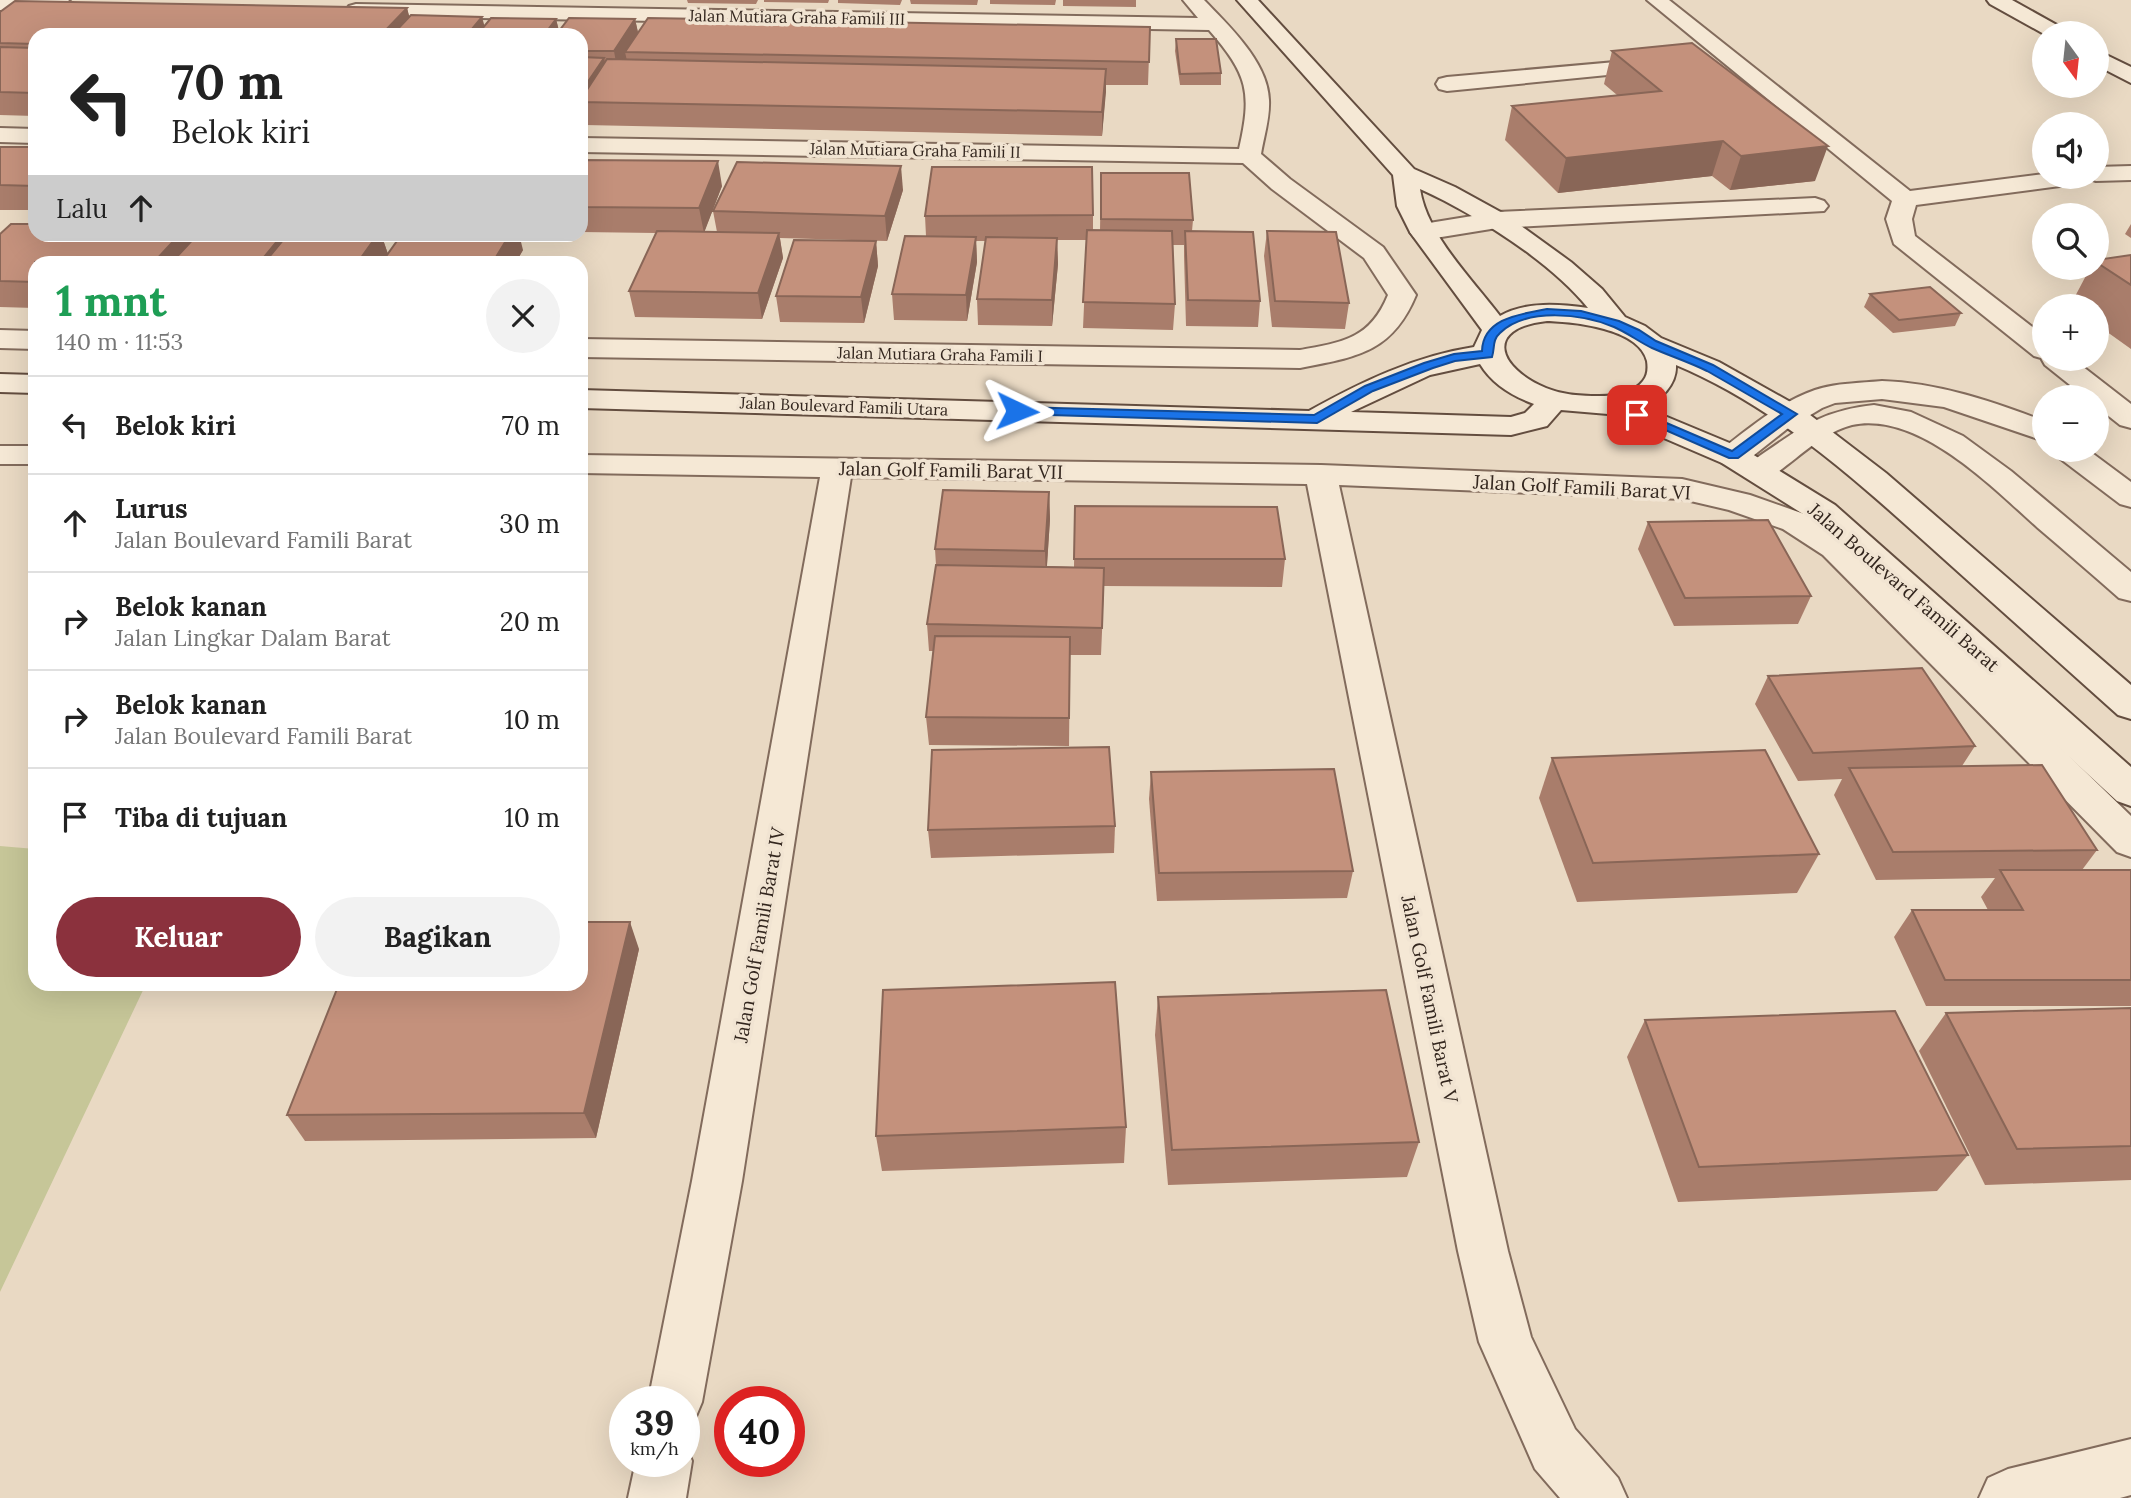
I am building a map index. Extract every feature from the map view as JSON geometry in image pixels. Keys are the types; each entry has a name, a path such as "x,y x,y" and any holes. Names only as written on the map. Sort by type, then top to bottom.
{"street":[{"path":"1193,0 1216,24 1251,75 1258,95 1249,156"},
{"path":"1247,0 1405,174 1447,192 1497,219 1562,268 1592,295 1615,323"},
{"path":"1657,0 1905,199 2032,183"},
{"path":"1997,0 2035,21"},
{"path":"0,4 84,5"},
{"name":"Jalan Mutiara Graha Famili III","path":"336,9 1216,24"},
{"path":"1705,60 1732,58"},
{"path":"1447,84 1678,63"},
{"path":"2109,64 2131,76"},
{"path":"0,135 28,136"},
{"name":"Jalan Mutiara Graha Famili II","path":"588,145 1249,156"},
{"name":"Jalan Mutiara Graha Famili I","path":"588,348 1300,359 1359,347 1384,330 1397,311 1402,295 1374,253 1249,156"},
{"path":"2109,174 2131,173"},
{"path":"1405,174 1410,206 1423,232 1492,342 1495,368 1509,381 1554,400 1613,405 1640,398 1657,387 1664,372 1661,356 1652,344"},
{"path":"1905,199 1899,219 1903,239 2032,341"},
{"path":"1423,232 1497,219 1815,206"},
{"path":"1317,419 1369,388 1492,342 1517,318 1547,313 1581,314 1615,323 1652,344 1709,368 1803,424 1875,480 2131,706"},
{"path":"0,340 28,340"},
{"path":"2069,371 2131,422"},
{"path":"0,383 28,384"},
{"path":"1760,471 1803,424 1824,396 1870,390 1920,391 1963,401 2032,428"},
{"name":"Jalan Boulevard Famili Utara","path":"588,399 1511,426 1536,420 1554,400"},
{"name":"Jalan Boulevard Famili Barat","path":"1613,405 1733,456 1823,512 2131,791"},
{"path":"1733,456 1803,424 1874,414 1892,416 1915,424 1967,451 2131,590"},
{"path":"2109,426 2131,422"},
{"path":"1967,451 2032,436"},
{"path":"0,455 28,455"},
{"path":"2085,462 2131,497"},
{"name":"Jalan Golf Famili Barat VII","path":"588,464 1321,475"},
{"name":"Jalan Golf Famili Barat IV","path":"678,1386 717,1181 837,468"},
{"name":"Jalan Golf Famili Barat VI","path":"1321,475 1682,489 1739,502 1795,522 1835,548 2131,841"},
{"name":"Jalan Golf Famili Barat V","path":"1321,475 1483,1251 1506,1342 1555,1449 1598,1498"},
{"path":"2008,1498 2131,1467"},
{"path":"657,1498 661,1477"}],"green space":[{"path":"0,846 28,848 28,991 143,991 0,1292"}],"building":[{"path":"15,1 407,8 388,28 28,28 28,44 0,43 0,12"},
{"path":"411,15 482,17 473,28 399,28"},
{"path":"491,18 556,19 549,28 483,28"},
{"path":"569,18 635,19 614,51 588,51 588,28 561,28"},
{"path":"648,18 1150,27 1149,62 625,52"},
{"path":"1176,39 1216,39 1221,73 1180,74"},
{"path":"1692,43 1828,146 1741,156 1723,141 1566,158 1512,106 1661,91 1612,51"},
{"path":"0,47 28,48 28,93 0,92"},
{"path":"588,57 604,58 588,82"},
{"path":"607,59 1106,69 1102,112 588,102 588,88"},
{"path":"0,147 28,147 28,186 0,185"},
{"path":"588,160 718,161 699,208 588,207"},
{"path":"737,162 901,166 885,216 713,211"},
{"path":"932,167 1092,167 1093,215 925,216"},
{"path":"1101,173 1189,173 1193,220 1101,219"},
{"path":"11,224 28,224 28,242 173,242 160,256 28,256 28,282 0,281 0,234"},
{"path":"1087,230 1172,231 1175,304 1083,302"},
{"path":"657,231 779,233 758,293 629,291"},
{"path":"1185,231 1253,232 1260,301 1188,300"},
{"path":"1267,231 1336,232 1349,303 1275,301"},
{"path":"905,236 976,237 966,295 892,294"},
{"path":"986,237 1057,238 1052,300 977,299"},
{"path":"794,240 876,241 861,297 776,296"},
{"path":"191,242 276,242 265,256 178,256"},
{"path":"281,242 372,242 362,256 270,256"},
{"path":"396,242 505,242 497,256 386,256"},
{"path":"2131,255 2131,285 2109,271 2109,258"},
{"path":"1930,287 1961,313 1899,320 1870,294"},
{"path":"943,490 1049,492 1045,551 935,549"},
{"path":"1075,506 1277,507 1285,559 1074,559"},
{"path":"1768,520 1811,596 1685,598 1648,522"},
{"path":"936,565 1104,568 1102,628 927,624"},
{"path":"935,636 1070,637 1069,718 926,717"},
{"path":"1922,668 1975,746 1813,753 1768,676"},
{"path":"1109,747 1115,826 928,830 932,750"},
{"path":"1765,750 1819,854 1593,863 1552,758"},
{"path":"2042,765 2097,850 1893,852 1849,768"},
{"path":"1334,769 1353,871 1159,873 1151,772"},
{"path":"2000,870 2131,870 2131,980 1945,980 1912,910 2023,910"},
{"path":"588,922 630,922 584,1113 287,1115 336,991 588,991"},
{"path":"1115,982 1126,1127 876,1136 883,990"},
{"path":"1386,990 1419,1142 1172,1150 1158,997"},
{"path":"2131,1008 2131,1146 2017,1149 1946,1013"},
{"path":"1895,1011 1968,1155 1699,1167 1645,1020"}],"route":[{"path":"1017,411 1317,419 1369,388 1454,357 1487,355 1488,341 1496,330 1517,318 1547,313 1581,314 1615,323 1652,344 1709,368 1790,414 1733,456 1637,415"}]}
